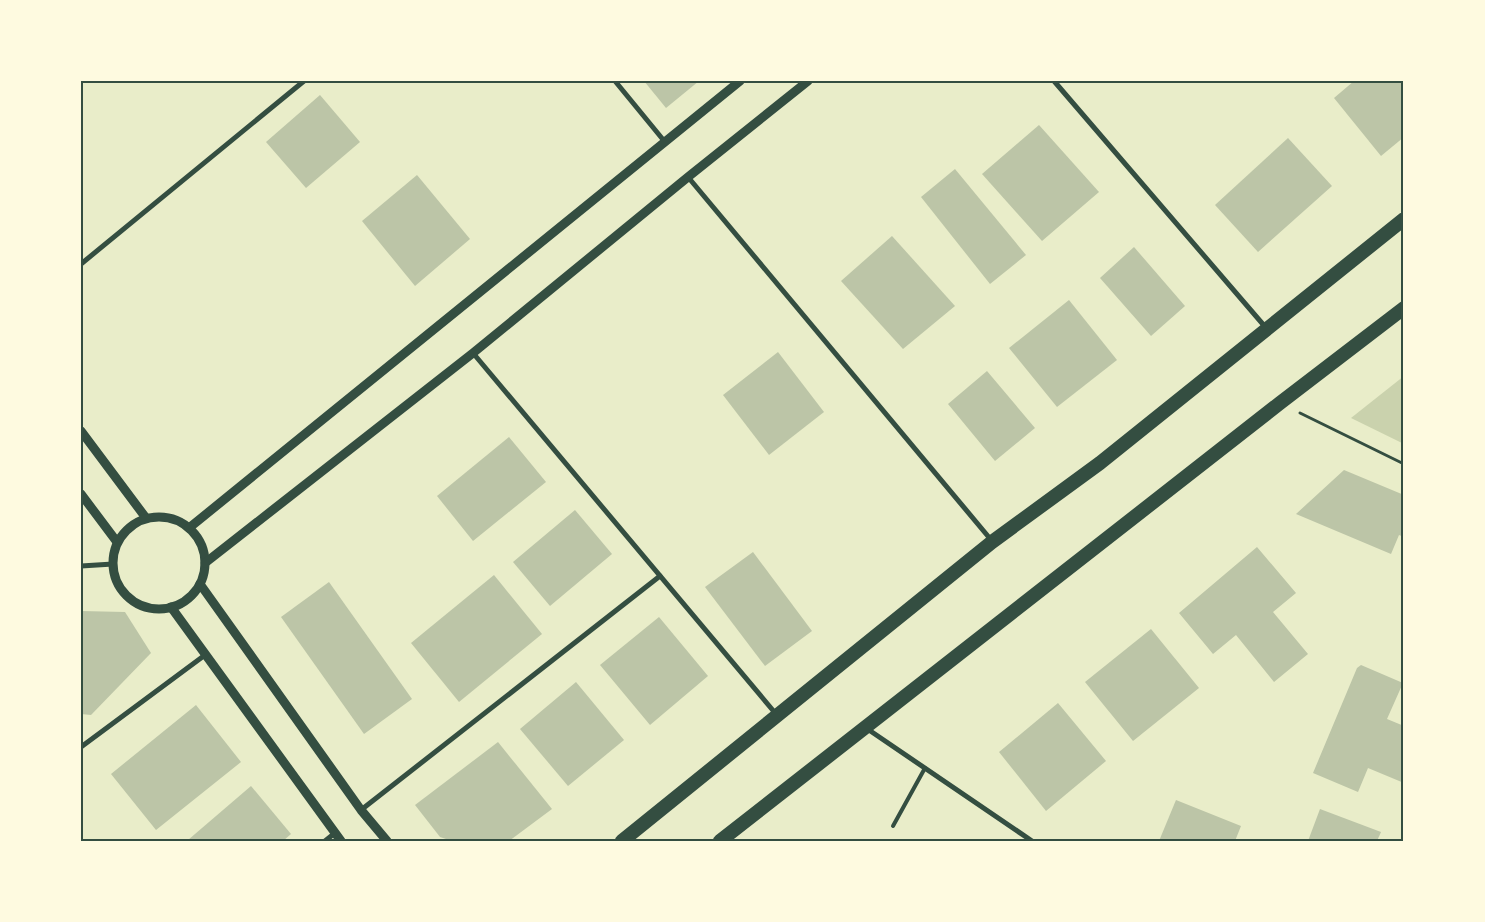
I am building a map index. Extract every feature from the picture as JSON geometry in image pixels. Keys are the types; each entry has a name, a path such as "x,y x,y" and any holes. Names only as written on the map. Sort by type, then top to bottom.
{"highway":[{"path":"622,841 992,542 1100,463 1404,219"},
{"path":"720,841 1404,308"}],"street":[{"path":"81,264 304,81"},
{"path":"615,81 665,142"},
{"path":"189,528 740,81"},
{"path":"205,563 473,353 808,81"},
{"path":"1054,81 1267,330"},
{"path":"688,177 992,542"},
{"path":"473,353 778,716"},
{"path":"81,431 146,518"},
{"path":"81,494 118,542"},
{"path":"161,517 176,520 189,528 198,538 203,550 205,563 204,574 193,594 183,602 171,607 158,609 144,607 132,600 122,590 115,578 113,564 118,542 125,532 134,524 146,518 161,517"},
{"path":"81,566 113,564"},
{"path":"361,810 660,576"},
{"path":"200,584 361,810 388,841"},
{"path":"171,607 338,837 325,841"},
{"path":"81,747 205,654"},
{"path":"865,727 1032,841"}],"lane":[{"path":"893,826 925,768"}],"path":[{"path":"1280,403 1404,464"}],"green space":[{"path":"1404,376 1404,444 1351,418"}],"building":[{"path":"644,81 699,81 666,108"},
{"path":"1354,81 1404,81 1404,137 1381,156 1334,98"},
{"path":"320,95 360,142 306,188 266,142"},
{"path":"1039,125 1099,192 1042,241 982,174"},
{"path":"1288,138 1332,186 1258,252 1215,205"},
{"path":"955,169 1026,255 990,284 921,197"},
{"path":"417,175 470,239 415,286 362,221"},
{"path":"892,236 955,306 903,349 841,281"},
{"path":"1134,247 1185,306 1151,336 1100,278"},
{"path":"1069,300 1117,360 1057,407 1009,348"},
{"path":"778,352 824,412 769,455 723,395"},
{"path":"987,371 1035,428 995,461 948,404"},
{"path":"509,437 546,482 473,541 437,496"},
{"path":"1344,470 1404,495 1404,537 1399,535 1391,554 1296,514"},
{"path":"575,510 612,554 550,606 513,562"},
{"path":"1257,547 1296,593 1273,612 1308,654 1274,682 1236,635 1213,654 1179,613"},
{"path":"753,552 812,631 765,666 705,587"},
{"path":"494,575 542,634 459,702 411,643"},
{"path":"329,582 412,699 364,734 281,617"},
{"path":"81,611 125,612 151,653 91,715 81,714"},
{"path":"659,617 708,676 650,725 600,665"},
{"path":"1151,629 1199,688 1133,741 1085,682"},
{"path":"1361,665 1403,683 1387,719 1404,726 1404,783 1368,768 1358,792 1313,773 1357,668"},
{"path":"576,682 624,740 568,786 520,729"},
{"path":"1058,703 1106,761 1046,811 999,752"},
{"path":"196,705 241,762 156,830 111,774"},
{"path":"498,742 552,809 509,841 452,841 440,837 415,805"},
{"path":"251,786 291,834 283,841 188,840"},
{"path":"1176,800 1241,826 1235,841 1159,841"},
{"path":"1320,809 1381,832 1377,841 1308,841"}]}
